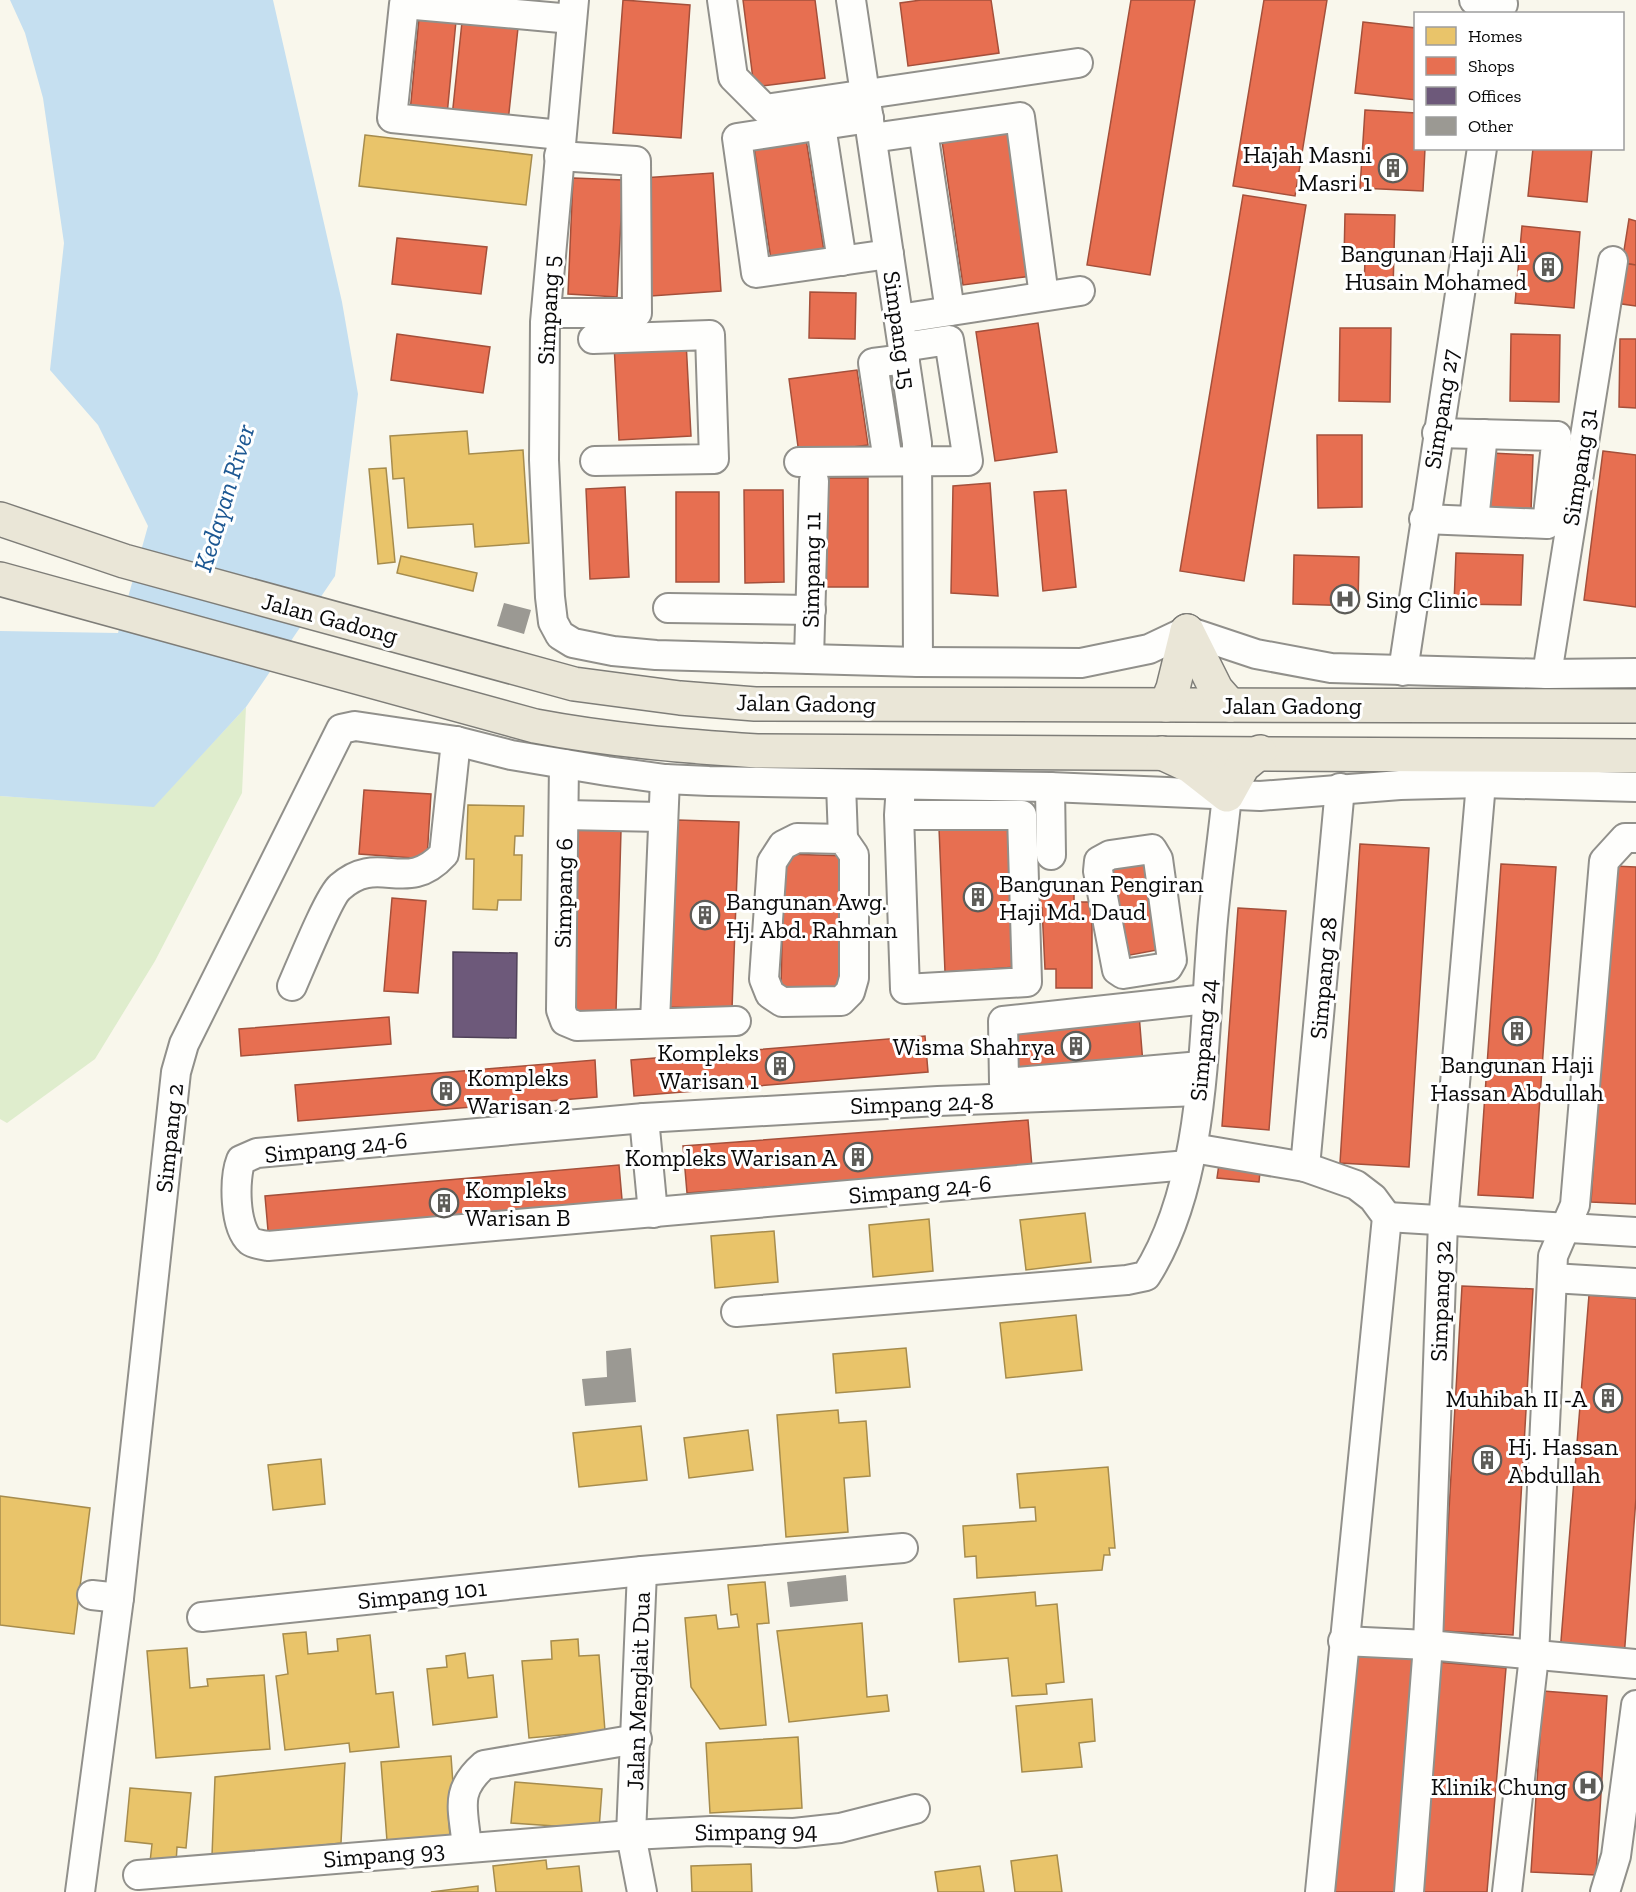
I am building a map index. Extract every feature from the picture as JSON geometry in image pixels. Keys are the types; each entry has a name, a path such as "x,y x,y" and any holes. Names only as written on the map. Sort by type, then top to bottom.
{"main road":[{"name":"Jalan Gadong","path":"0,519 124,561 574,684 680,698 755,704 1636,706"},
{"name":"Jalan Gadong","path":"0,579 452,704 535,726 591,737 757,751 1260,752 1636,756"},
{"path":"1187,631 1216,689 1230,705"},
{"path":"1166,705 1173,688 1187,631"},
{"path":"1161,752 1190,766 1227,795 1243,766 1260,752"}],"street":[{"path":"722,0 733,77 765,109 869,117 923,131 1020,117 1044,296"},
{"name":"Simpang 15","path":"851,0 904,353 917,460 918,662"},
{"path":"1474,0 1503,6"},
{"path":"546,313 637,313 636,161 392,118 404,4 573,9"},
{"name":"Simpang 5","path":"573,9 546,313 544,460 553,622 560,635 573,643 613,651 656,655 809,659"},
{"path":"889,254 756,273 737,138 869,117 1078,63"},
{"path":"821,126 842,261"},
{"path":"923,131 950,311"},
{"name":"Simpang 27","path":"1403,671 1424,519 1482,150"},
{"name":"Simpang 31","path":"1547,674 1613,261"},
{"path":"899,319 1080,291"},
{"path":"593,339 710,335 714,459 595,460"},
{"path":"950,340 968,461 888,461 873,363 904,353 950,340"},
{"path":"1424,519 1547,524 1557,436 1437,433"},
{"path":"1474,521 1483,434"},
{"name":"Simpang 11","path":"809,659 811,610 806,472 888,461"},
{"path":"668,608 811,610"},
{"path":"809,659 1081,663 1149,649 1187,631 1256,654 1331,668 1547,674 1636,673"},
{"name":"Simpang 2","path":"80,1892 105,1596 179,1063 184,1044 341,729 355,726 456,741"},
{"path":"292,986 338,889 353,877 369,871 417,874 432,867 444,854 456,741 564,764 664,779 1050,787 1260,796 1340,788 1481,783 1636,787"},
{"name":"Simpang 6","path":"564,764 561,1010 565,1021 577,1026 654,1022"},
{"path":"664,779 654,1022 736,1021"},
{"name":"Simpang 32","path":"1409,1892 1428,1645 1443,1222 1481,783"},
{"path":"841,784 843,839 854,855 854,978 850,992 841,1001 782,1002 770,994 764,979 772,862 783,845 797,838 843,839"},
{"path":"899,815 1022,816 1027,982 905,989 899,815 901,785"},
{"path":"1050,787 1051,855"},
{"name":"Simpang 28","path":"1305,1167 1340,788"},
{"name":"Simpang 24","path":"736,1312 1127,1280 1146,1276 1158,1257 1190,1156 1200,1079 1211,938 1227,795"},
{"path":"564,815 661,817"},
{"path":"1507,1892 1534,1656 1553,1256 1563,1228 1575,1205 1604,861 1625,838 1636,838"},
{"path":"1170,942 1211,938"},
{"path":"1200,1079 1004,1083 1003,1021 1207,999"},
{"name":"Simpang 24-8","path":"644,1118 938,1101 1200,1079"},
{"path":"644,1118 652,1214"},
{"name":"Simpang 24-6","path":"644,1118 257,1153 241,1160 235,1175 241,1229 251,1242 268,1246 652,1214 1190,1156 1305,1167 1356,1185 1373,1198 1387,1217"},
{"path":"1320,1892 1343,1641 1387,1217 1636,1232"},
{"path":"1552,1278 1636,1283"},
{"name":"Jalan Menglait Dua","path":"642,1892 631,1835 637,1739 642,1571 903,1548"},
{"name":"Simpang 101","path":"201,1617 642,1571"},
{"path":"1343,1641 1428,1645 1636,1664"},
{"path":"1605,1892 1616,1856 1636,1705"},
{"path":"467,1848 463,1791 471,1777 484,1765 637,1739"},
{"name":"Simpang 94","path":"631,1835 711,1831 794,1833 840,1828 915,1809"},
{"name":"Simpang 93","path":"138,1875 631,1835"}],"green space":[{"path":"246,707 242,793 155,961 95,1059 7,1123 0,1119 0,796 154,806"}],"water":[{"name":"Kedayan River","path":"10,0 273,0 342,302 358,394 335,576 246,707 154,807 0,796 0,631 118,633 148,526 98,425 50,370 64,243 43,98 25,33"}],"building: Homes":[{"path":"365,135 532,155 526,205 359,186"},
{"path":"467,431 469,454 523,450 529,543 475,547 473,524 408,528 404,478 393,479 390,436"},
{"path":"386,468 395,562 378,564 369,469"},
{"path":"401,556 477,573 473,591 397,573"},
{"path":"468,805 524,806 523,836 515,836 514,855 522,855 521,900 498,900 497,910 473,909 474,859 466,859"},
{"path":"1085,1213 1091,1262 1026,1270 1020,1220"},
{"path":"929,1219 933,1271 873,1277 869,1225"},
{"path":"774,1231 778,1282 715,1288 711,1236"},
{"path":"1076,1315 1082,1370 1006,1378 1000,1323"},
{"path":"906,1348 910,1387 836,1393 833,1354"},
{"path":"838,1410 839,1423 866,1421 870,1476 844,1478 848,1532 786,1537 777,1415"},
{"path":"641,1426 647,1480 579,1487 573,1433"},
{"path":"748,1430 753,1470 689,1478 684,1438"},
{"path":"321,1459 325,1504 273,1510 268,1465"},
{"path":"1108,1467 1115,1548 1109,1548 1110,1555 1104,1555 1102,1570 977,1578 976,1556 965,1557 963,1526 1036,1521 1035,1507 1020,1508 1017,1474"},
{"path":"0,1496 90,1508 74,1634 0,1625"},
{"path":"765,1582 769,1623 757,1624 766,1725 720,1729 691,1687 685,1618 716,1615 718,1629 739,1627 737,1614 731,1615 728,1585"},
{"path":"1035,1592 1036,1606 1057,1604 1064,1682 1046,1684 1047,1694 1012,1696 1008,1658 959,1662 954,1599"},
{"path":"862,1623 867,1697 887,1695 889,1711 789,1722 777,1631"},
{"path":"306,1632 308,1654 338,1651 337,1639 370,1635 376,1694 393,1692 399,1747 350,1752 349,1743 285,1750 276,1676 288,1674 283,1634"},
{"path":"578,1639 579,1656 599,1655 605,1731 529,1738 522,1661 552,1659 551,1641"},
{"path":"187,1648 190,1688 208,1686 207,1679 264,1675 270,1749 156,1758 147,1651"},
{"path":"465,1653 468,1678 493,1675 497,1717 433,1725 427,1669 447,1667 446,1656"},
{"path":"1092,1699 1095,1741 1079,1743 1082,1767 1022,1772 1016,1706"},
{"path":"798,1737 802,1808 710,1813 706,1743"},
{"path":"451,1756 455,1812 448,1812 450,1836 387,1841 381,1762"},
{"path":"345,1763 341,1843 212,1856 215,1777"},
{"path":"515,1782 602,1789 599,1829 511,1823"},
{"path":"130,1788 191,1793 186,1848 177,1847 176,1864 150,1862 152,1844 125,1841"},
{"path":"1057,1855 1062,1892 1015,1892 1011,1861"},
{"path":"546,1860 547,1869 579,1866 582,1892 496,1892 493,1866"},
{"path":"751,1864 752,1892 692,1892 691,1866"},
{"path":"980,1866 984,1892 938,1892 935,1872"},
{"path":"478,1886 478,1892 431,1892"}],"building: Shops":[{"path":"623,0 690,5 681,138 613,133"},
{"path":"743,0 815,0 825,78 754,87"},
{"path":"921,0 991,0 999,53 908,66 900,3"},
{"path":"1131,0 1195,0 1150,275 1087,265"},
{"path":"1264,0 1327,0 1295,196 1233,186"},
{"path":"419,18 456,21 447,115 410,112"},
{"path":"462,22 518,28 508,122 452,117"},
{"path":"1363,22 1414,28 1414,100 1355,93"},
{"name":"Hajah Masni Masri 1","path":"1365,110 1414,113 1414,150 1425,150 1423,191 1360,188"},
{"path":"1012,131 1032,276 963,285 942,141"},
{"path":"806,139 825,257 772,266 754,147"},
{"path":"1533,150 1592,150 1587,202 1528,196"},
{"path":"713,173 721,291 651,296 643,178"},
{"path":"573,178 623,180 617,297 568,294"},
{"path":"1243,195 1306,205 1244,581 1180,571"},
{"path":"1345,214 1395,215 1393,290 1364,290 1365,259 1344,259"},
{"path":"1629,219 1636,221 1636,265 1622,263"},
{"name":"Bangunan Haji Ali Husain Mohamed","path":"1522,226 1580,232 1574,308 1515,303"},
{"path":"397,238 487,247 481,294 392,284"},
{"path":"1622,263 1636,265 1636,306 1615,303"},
{"path":"810,292 856,293 855,339 809,338"},
{"path":"1038,323 1057,452 995,461 976,332"},
{"path":"1340,328 1391,328 1390,402 1339,401"},
{"path":"397,334 490,347 483,393 391,380"},
{"path":"1511,334 1560,335 1559,402 1510,401"},
{"path":"1620,339 1636,339 1636,408 1619,407"},
{"path":"686,341 691,436 619,440 614,344"},
{"path":"857,370 868,445 799,454 789,379"},
{"path":"1317,435 1362,435 1362,507 1318,508"},
{"path":"1603,451 1636,455 1636,607 1584,600"},
{"path":"1491,453 1533,455 1531,512 1490,511"},
{"path":"820,478 868,478 868,587 820,587"},
{"path":"990,483 998,596 951,593 953,486"},
{"path":"625,487 629,577 590,579 586,489"},
{"path":"744,490 783,490 784,582 745,583"},
{"path":"1066,490 1076,587 1043,591 1034,492"},
{"path":"676,492 719,492 719,582 676,582"},
{"path":"1456,553 1523,555 1521,605 1454,604"},
{"path":"1294,555 1359,557 1358,606 1293,604"},
{"path":"364,790 431,794 427,859 359,854"},
{"name":"Bangunan Awg. Hj. Abd. Rahman","path":"677,820 739,822 732,1009 670,1007"},
{"name":"Bangunan Pengiran Haji Md. Daud","path":"1013,825 1017,967 945,972 939,828"},
{"path":"574,828 621,830 616,1012 569,1011"},
{"path":"1360,844 1429,848 1409,1167 1340,1163"},
{"path":"784,854 849,856 846,990 781,988"},
{"path":"1151,861 1168,948 1125,956 1109,869"},
{"name":"Bangunan Haji Hassan Abdullah","path":"1501,864 1556,867 1533,1198 1478,1195"},
{"path":"1613,866 1636,867 1636,1204 1591,1202"},
{"path":"1036,890 1074,891 1074,902 1092,902 1092,988 1056,988 1056,969 1045,969 1042,908 1036,908"},
{"path":"392,898 426,901 418,993 384,991"},
{"path":"1238,908 1286,911 1269,1130 1222,1126"},
{"name":"Wisma Shahrya","path":"1139,1014 1143,1064 1014,1077 1009,1027"},
{"path":"389,1017 391,1044 241,1056 239,1029"},
{"name":"Kompleks Warisan 1","path":"925,1036 928,1072 634,1096 631,1060"},
{"name":"Kompleks Warisan 2","path":"595,1060 597,1097 298,1121 295,1085"},
{"name":"Kompleks Warisan A","path":"1028,1120 1032,1167 687,1193 683,1146"},
{"path":"1220,1157 1261,1162 1259,1182 1217,1178"},
{"name":"Kompleks Warisan B","path":"619,1165 623,1211 269,1242 265,1196"},
{"name":"Hj. Hassan Abdullah","path":"1462,1286 1533,1289 1513,1635 1442,1631"},
{"name":"Muhibah II -A","path":"1589,1295 1636,1299 1636,1498 1624,1658 1560,1653"},
{"path":"1351,1654 1417,1658 1401,1892 1335,1892"},
{"path":"1437,1662 1506,1668 1487,1892 1418,1892"},
{"path":"1543,1691 1607,1696 1596,1875 1531,1872"}],"building: Offices":[{"path":"453,952 517,953 516,1038 453,1037"}],"building: Other":[{"path":"504,603 531,610 524,634 497,626"},
{"path":"631,1348 636,1402 585,1406 582,1379 607,1377 606,1351"},
{"path":"846,1575 848,1601 790,1607 787,1582"}],"place":[{"name":"Hajah Masni Masri 1","path":"1393,168"},
{"name":"Bangunan Haji Ali Husain Mohamed","path":"1548,267"},
{"name":"Sing Clinic","path":"1345,599"},
{"name":"Bangunan Pengiran Haji Md. Daud","path":"978,897"},
{"name":"Bangunan Awg. Hj. Abd. Rahman","path":"705,915"},
{"name":"Bangunan Haji Hassan Abdullah","path":"1517,1031"},
{"name":"Wisma Shahrya","path":"1076,1046"},
{"name":"Kompleks Warisan 1","path":"780,1066"},
{"name":"Kompleks Warisan 2","path":"446,1091"},
{"name":"Kompleks Warisan A","path":"858,1157"},
{"name":"Kompleks Warisan B","path":"444,1203"},
{"name":"Muhibah II -A","path":"1608,1398"},
{"name":"Hj. Hassan Abdullah","path":"1487,1460"},
{"name":"Klinik Chung","path":"1588,1786"}]}
